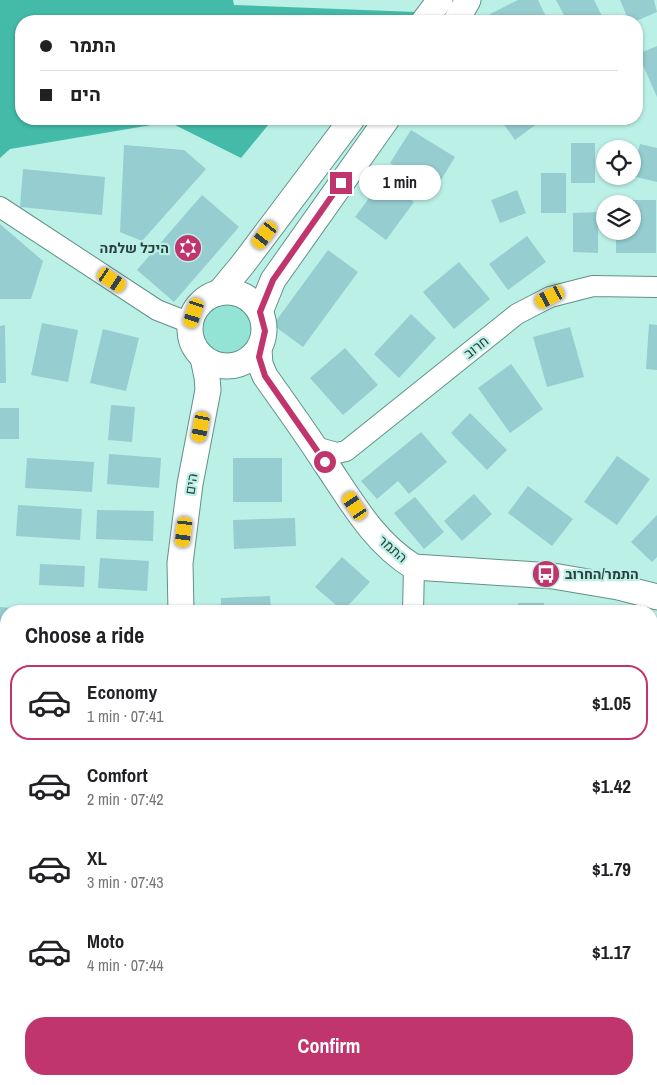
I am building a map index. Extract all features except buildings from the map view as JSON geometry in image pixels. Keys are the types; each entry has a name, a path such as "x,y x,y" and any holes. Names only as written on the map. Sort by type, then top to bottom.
{"main road":[{"path":"429,15 440,0"},
{"path":"459,15 468,0"},
{"path":"219,293 238,293 255,304 260,312 265,331 259,350 252,358 232,367 221,366 203,358 192,342 190,323 200,304 219,293 243,264 347,125"},
{"path":"260,312 273,280 383,125"},
{"name":"התמר","path":"259,350 265,376 365,521 388,549 414,567 553,576 618,587 657,597"},
{"name":"הים","path":"181,605 181,554 190,484 208,390 208,377 203,358"}],"street":[{"path":"0,207 157,310 190,323"},
{"name":"חרוב","path":"315,447 337,453 346,451 517,314 550,297 593,286 657,286"},
{"path":"413,605 414,567"}],"green space":[{"path":"0,0 233,0 234,5 416,12 414,15 15,15 15,125 151,125 10,149 0,158"},
{"path":"175,125 268,125 241,158"},
{"path":"228,302 238,304 246,310 252,318 254,328 252,338 246,346 238,352 228,354 218,352 210,346 204,338 202,328 204,318 210,310 218,304"}],"place":[{"name":"היכל שלמה","path":"188,248"},
{"name":"התמר/החרוב","path":"546,574"}],"route":[{"path":"325,462 265,376 259,357 259,350 265,331 264,321 260,312 273,280 341,183"}]}
